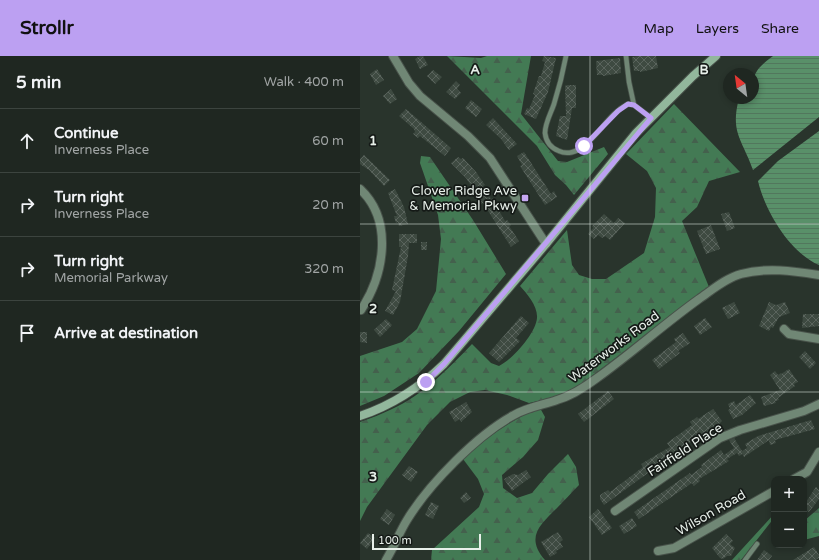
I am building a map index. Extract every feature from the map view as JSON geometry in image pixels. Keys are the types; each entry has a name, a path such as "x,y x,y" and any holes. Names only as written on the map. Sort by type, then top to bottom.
{"main road":[{"path":"360,416 380,409 404,396 426,382 444,364 546,244 636,133 693,76 716,56"}],"street":[{"path":"393,56 408,83 420,96 468,136 490,158 546,244"},
{"path":"360,189 371,202 376,212 382,239 375,283 361,310"},
{"name":"Waterworks Road","path":"386,560 408,520 427,494 461,456 499,424 517,413 558,400 596,379 690,305 714,289 740,275 772,270 794,271 819,275"},
{"path":"784,329 789,334 819,339"},
{"name":"Fairfield Place","path":"614,511 720,438 740,430 804,411 819,404"},
{"path":"805,475 819,452"},
{"name":"Wilson Road","path":"658,551 674,548 771,493"}],"lane":[{"path":"566,56 562,76 547,121 545,132 547,142 554,149 562,153 577,150 584,146 624,106 628,104 634,105 651,118"},
{"path":"626,56 629,82 634,105"},
{"path":"745,560 757,544"}],"green space":[{"path":"447,56 481,58 487,56 531,56 521,114 558,161 567,162 604,147 608,154 574,195 555,175 537,146"},
{"path":"674,104 740,172 709,181 697,207 682,221 709,287 576,388 551,398 529,403 507,395 485,390 470,392 450,402 427,425 367,507 360,521 360,422 388,411 425,389 472,344 491,363 499,366 510,358 528,338 536,324 537,318 534,305 529,296 520,286 567,230 572,265 579,275 592,279 606,279 644,253 655,217 656,188 647,171 626,154"},
{"path":"421,156 430,157 473,220 506,274 459,331 419,373 384,396 360,406 360,356 402,342 417,329 436,291 441,239 438,215 420,163"},
{"path":"540,408 545,417 538,440 523,457 502,475 503,488 517,498 532,493 568,454 576,467 579,485 545,520 537,532 536,545 545,560 431,560 432,550 479,507 484,494 478,479 463,459 499,430"},
{"path":"819,508 819,536 807,539 807,518"},
{"path":"771,517 771,522 741,560 732,560"}],"shaded area":[{"path":"773,56 819,56 819,117 753,170 738,136 736,120 738,104 759,104 759,69"},
{"path":"819,131 819,265 798,251 780,230 766,205 758,181 778,161"}],"building":[{"path":"423,56 428,65 420,69 415,59"},
{"path":"544,56 556,58 548,92 536,119 524,114 527,108 529,109 535,95 533,94 545,62 542,61"},
{"path":"656,56 658,68 640,72 634,71 632,57"},
{"path":"620,58 621,73 603,76 597,75 596,61"},
{"path":"377,69 384,80 376,85 370,74"},
{"path":"433,70 442,77 435,84 427,76"},
{"path":"456,81 460,85 457,89 461,93 455,99 446,92"},
{"path":"576,85 576,108 572,108 567,140 556,136 560,116 566,116 565,86"},
{"path":"391,89 397,99 390,104 383,96"},
{"path":"471,100 482,109 476,117 465,108"},
{"path":"406,109 451,148 445,156 420,136 418,138 413,134 415,132 414,129 399,116"},
{"path":"493,118 517,144 509,150 501,139 486,125"},
{"path":"524,152 551,194 554,191 557,197 545,205 520,166 522,165 517,156"},
{"path":"364,155 390,180 384,186 369,170 360,164 360,159"},
{"path":"458,157 461,159 463,158 476,172 485,185 483,186 491,199 493,198 496,203 495,204 505,221 507,220 511,225 509,226 519,241 511,247 483,203 480,205 474,196 477,195 466,178 451,163"},
{"path":"395,189 404,207 408,224 399,226 398,222 396,223 394,216 397,216 388,193"},
{"path":"729,212 735,228 727,231 721,214"},
{"path":"604,214 614,223 618,218 625,223 610,240 605,236 602,238 598,235 594,239 588,234 593,228 592,226"},
{"path":"711,225 720,249 706,254 697,231"},
{"path":"399,234 417,234 417,243 409,243 400,302 393,315 385,311 396,291 392,290 401,247 399,247"},
{"path":"421,242 427,242 427,250 421,250"},
{"path":"734,302 740,313 728,319 722,308"},
{"path":"769,302 776,305 785,302 790,313 779,317 773,328 771,327 769,331 759,326"},
{"path":"803,314 819,314 819,326 802,328"},
{"path":"521,316 529,323 516,338 520,341 499,362 489,353"},
{"path":"705,318 712,327 700,335 694,326"},
{"path":"386,319 392,325 380,337 374,330"},
{"path":"360,332 367,332 367,343 360,342"},
{"path":"683,333 690,343 678,351 680,353 659,369 652,360 676,342 674,339"},
{"path":"805,351 816,363 810,369 799,357"},
{"path":"789,369 798,382 794,384 795,386 778,398 779,400 775,401 776,403 764,406 761,397 780,390 770,375 775,371 778,375"},
{"path":"608,391 614,399 584,422 578,414"},
{"path":"750,395 756,403 742,415 733,419 728,410 730,409 728,404 734,401 736,405"},
{"path":"466,402 472,412 461,422 460,419 455,422 449,412"},
{"path":"713,409 722,421 719,424 720,426 703,436 702,434 699,436 604,505 600,499 600,495 608,490 610,492 643,467 641,464 670,447 667,443 692,425 690,422 697,417 698,419"},
{"path":"811,420 815,429 775,440 776,443 770,445 769,440 744,457 743,454 739,456 737,453 727,459 729,461 699,479 700,481 694,486 692,483 639,519 634,512 690,473 691,475 702,467 701,465 721,450 724,455 734,448 729,440 734,438 742,451 747,448 745,444 758,436"},
{"path":"409,466 418,472 411,482 402,475"},
{"path":"526,470 531,477 512,491 504,479 513,474 518,475"},
{"path":"816,487 819,490 819,499 809,512 807,511 807,500"},
{"path":"466,492 471,498 464,503 460,498"},
{"path":"431,502 439,506 433,519 425,515"},
{"path":"387,509 395,515 389,525 380,519"},
{"path":"598,509 612,528 602,535 589,517"},
{"path":"632,518 637,526 624,534 619,526"},
{"path":"558,532 563,540 560,542 563,547 550,557 541,542"},
{"path":"368,533 375,538 367,549 360,543"},
{"path":"726,534 733,541 730,544 735,548 731,556 727,556 723,559 720,558 712,548"},
{"path":"814,547 819,555 819,558 815,560 793,560"},
{"path":"764,550 772,556 769,560 757,560"}],"place":[{"name":"Clover Ridge Ave & Memorial Pkwy","path":"525,198"}],"route":[{"path":"426,382 444,364 546,244 636,133 651,118 634,105 628,104 610,118 584,146"}]}
